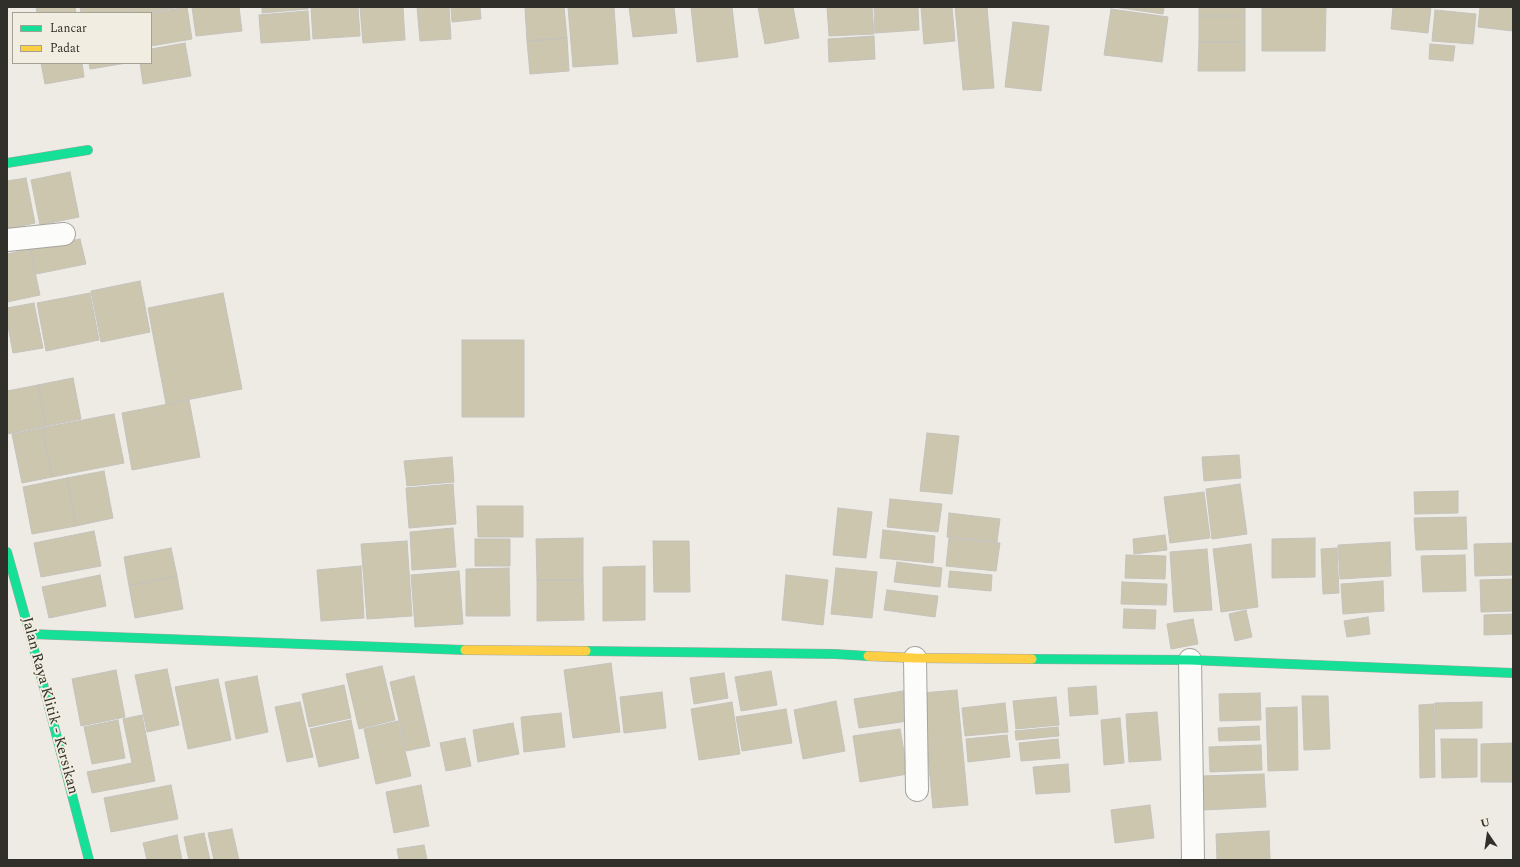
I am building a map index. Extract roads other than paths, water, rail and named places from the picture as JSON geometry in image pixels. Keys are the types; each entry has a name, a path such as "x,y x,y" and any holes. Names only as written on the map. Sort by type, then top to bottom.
{"street":[{"path":"7,163 88,150"},
{"path":"7,240 64,234"},
{"name":"Jalan Raya Klitik - Kersikan","path":"7,552 89,860"},
{"path":"30,634 476,650 835,654 915,658 1190,660 1513,673"},
{"path":"915,658 917,790"},
{"path":"1190,660 1193,860"}]}
